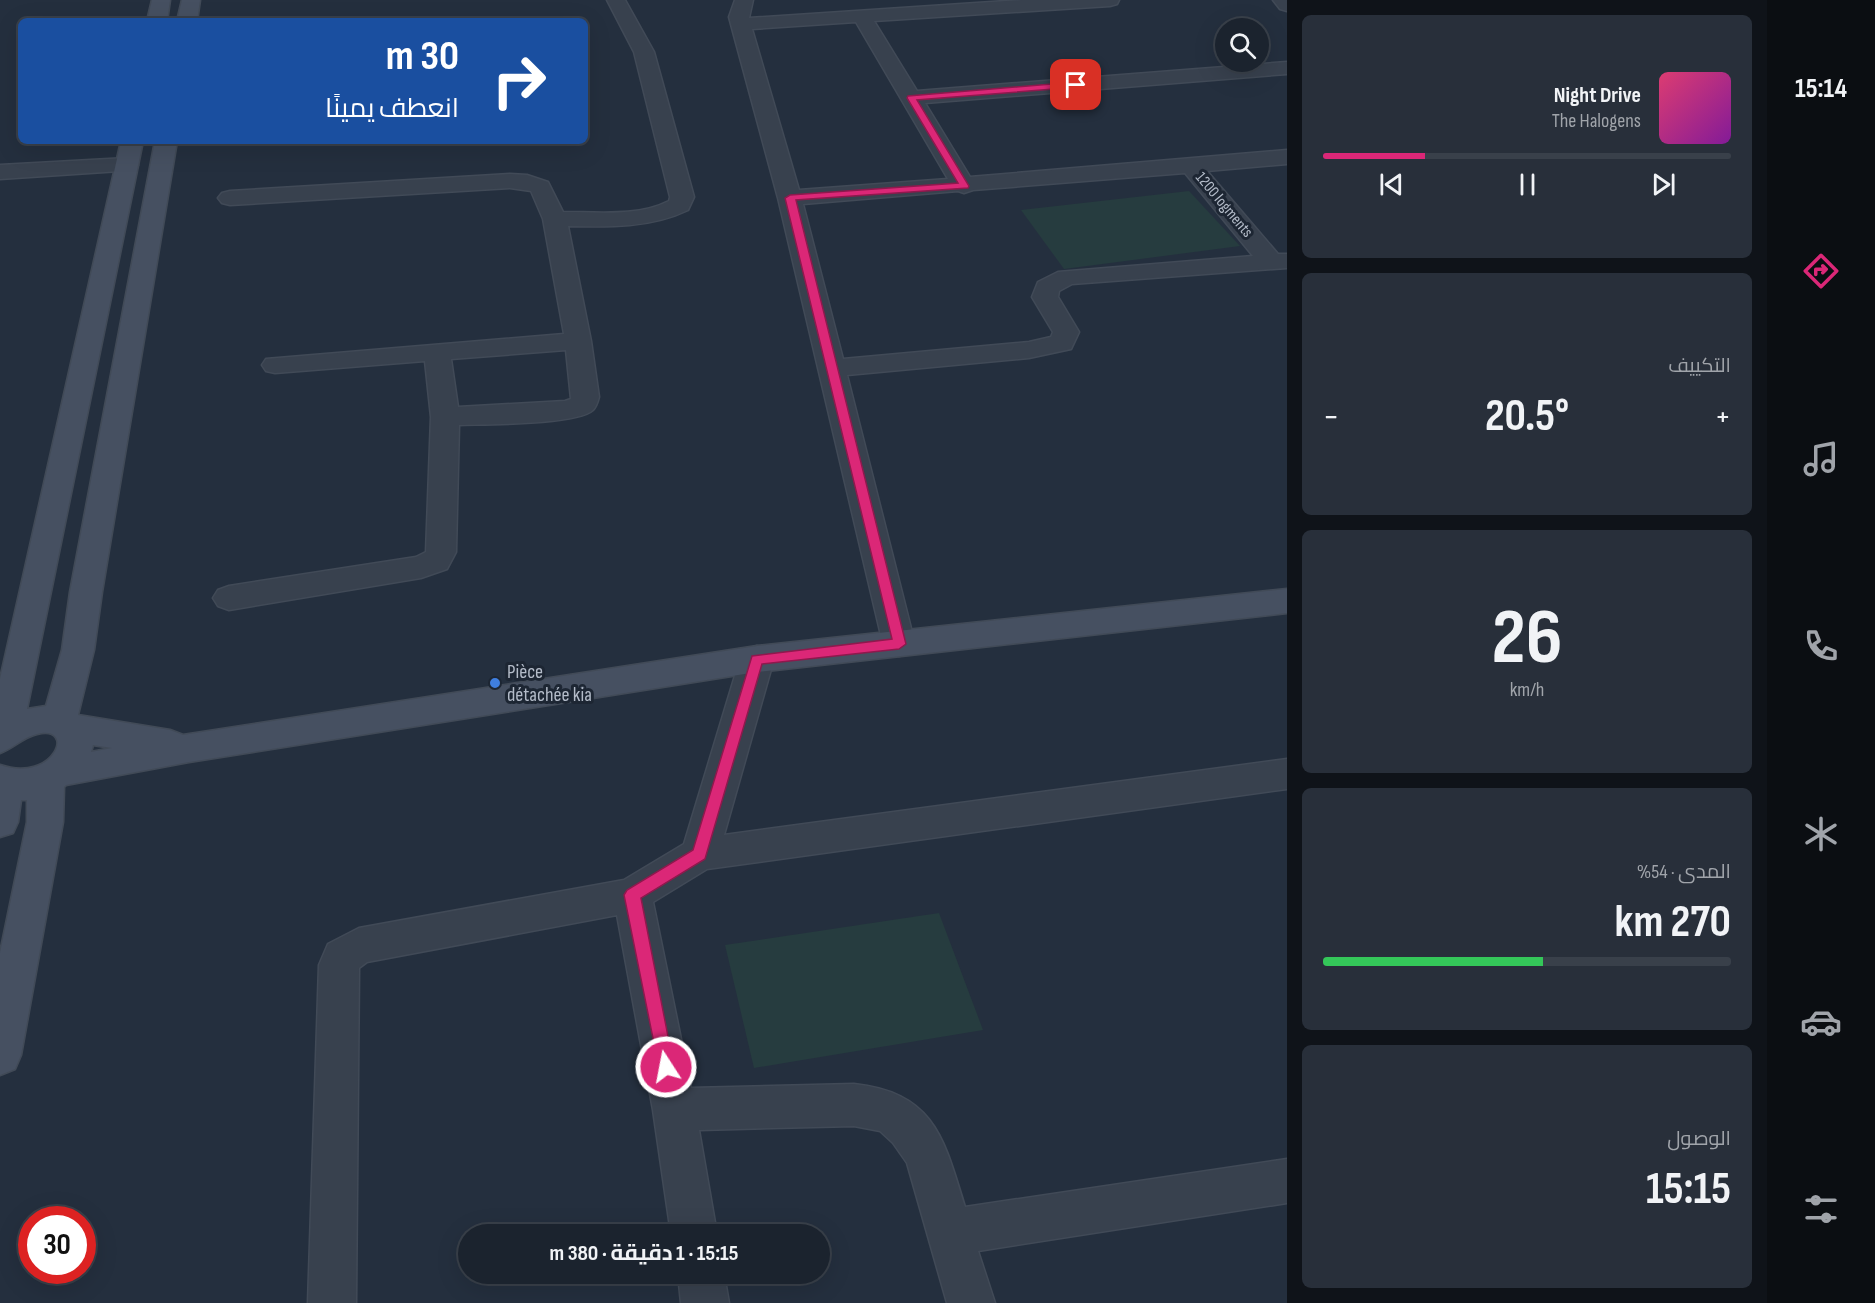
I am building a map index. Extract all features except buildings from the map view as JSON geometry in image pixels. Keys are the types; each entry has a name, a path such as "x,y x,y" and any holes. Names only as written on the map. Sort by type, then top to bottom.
{"main road":[{"path":"158,18 161,0"},
{"path":"188,18 191,0"},
{"path":"64,724 165,144"},
{"path":"2,737 130,153"},
{"path":"102,285 141,282"},
{"path":"0,822 3,782 31,785 53,776 189,748 757,659 1287,601"},
{"path":"2,737 28,722 46,719 189,748"},
{"path":"0,1055 53,776 69,761 75,747 74,736 64,724"}],"street":[{"path":"555,219 652,216 675,208 680,205 682,198 644,52 616,0"},
{"path":"899,644 790,198 736,8 862,17 1021,3 1110,0"},
{"path":"1282,0 1287,5"},
{"path":"862,17 964,186"},
{"path":"911,98 1287,68"},
{"path":"0,172 130,153"},
{"name":"1200 logments","path":"1191,166 1287,158"},
{"path":"790,198 964,186 1191,166"},
{"name":"1200 logments","path":"1191,166 1279,262"},
{"path":"230,198 520,181 540,187 555,219 578,342 584,404 578,408 445,417"},
{"path":"832,368 1029,350 1062,343 1066,332 1046,297 1047,287 1067,277 1279,262"},
{"path":"275,365 578,342"},
{"path":"229,598 421,567 436,561 441,552 445,417 437,353"},
{"path":"700,854 757,659"},
{"path":"332,1303 339,964 342,957 359,946 632,895 700,854 1287,774"},
{"path":"632,895 674,1110 692,1224"},
{"path":"674,1110 854,1105 880,1108 895,1116 908,1128 926,1152 971,1303"},
{"path":"951,1232 1287,1181"},
{"path":"702,1284 705,1303"}],"green space":[{"path":"1189,191 1240,246 1064,269 1021,210"},
{"path":"939,913 983,1030 754,1068 725,945"}],"place":[{"name":"Pièce détachée kia","path":"495,683"}],"route":[{"path":"666,1067 632,895 700,854 757,659 899,644 790,198 964,186 911,98 1076,85"}]}
